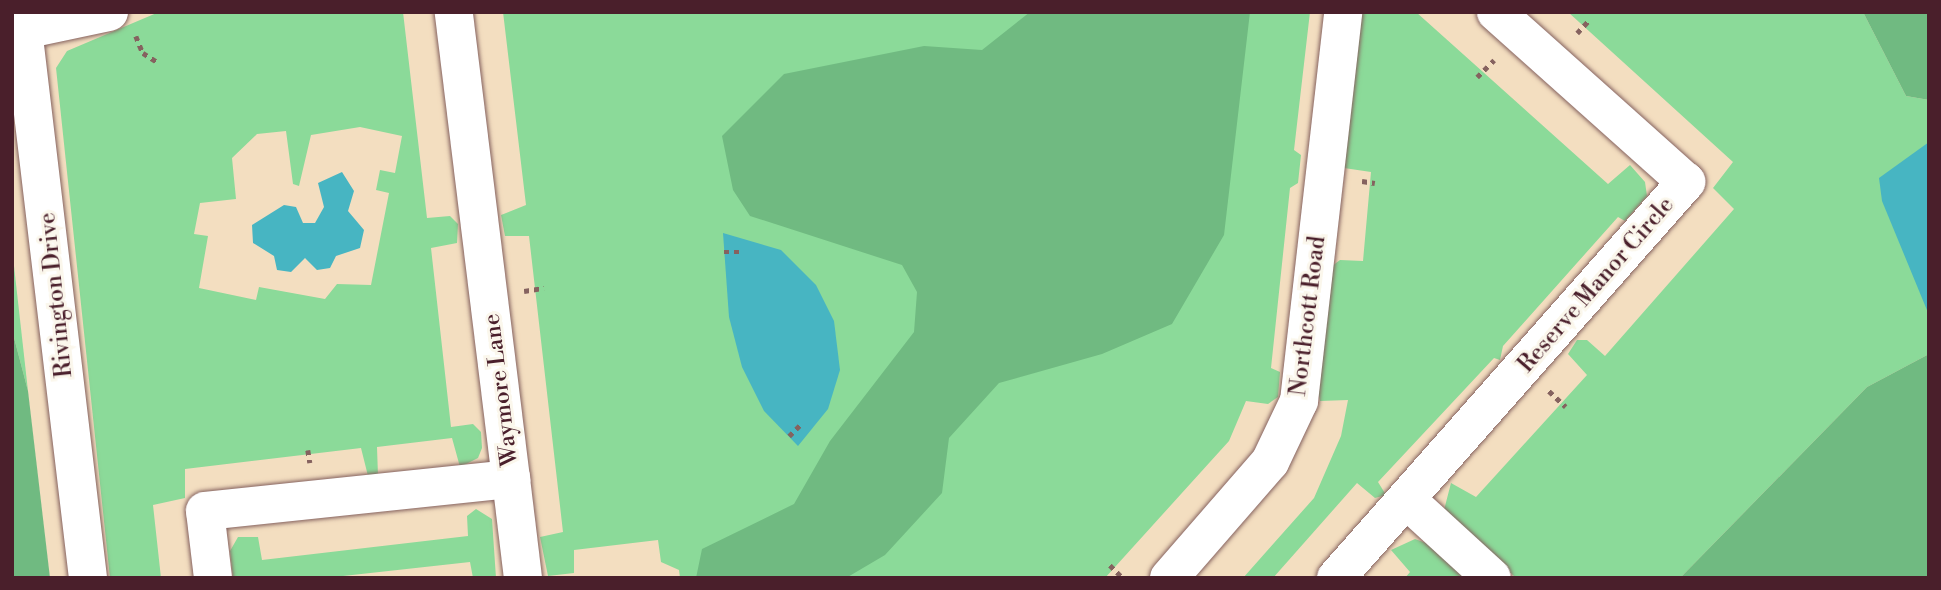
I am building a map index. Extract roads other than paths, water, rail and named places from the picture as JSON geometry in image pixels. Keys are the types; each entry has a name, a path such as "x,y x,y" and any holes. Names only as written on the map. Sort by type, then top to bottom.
{"street":[{"name":"Waymore Lane","path":"214,578 205,511 511,479 454,12"},
{"name":"Northcott Road","path":"1169,578 1270,462 1299,401 1343,12"},
{"name":"Reserve Manor Circle","path":"1336,578 1686,182 1496,12"},
{"path":"22,21 121,22"},
{"name":"Rivington Drive","path":"22,21 88,578"},
{"path":"511,479 523,578"},
{"path":"1407,500 1492,578"}],"water":[{"path":"1929,142 1929,315 1882,201 1879,178"},
{"path":"342,172 354,191 348,211 364,230 360,248 336,256 330,268 317,270 305,258 291,272 277,270 274,256 253,243 252,225 284,205 296,207 303,223 315,223 324,207 318,183"},
{"path":"723,233 781,250 816,285 834,321 840,370 828,409 798,446 764,411 742,367 729,317"}]}
